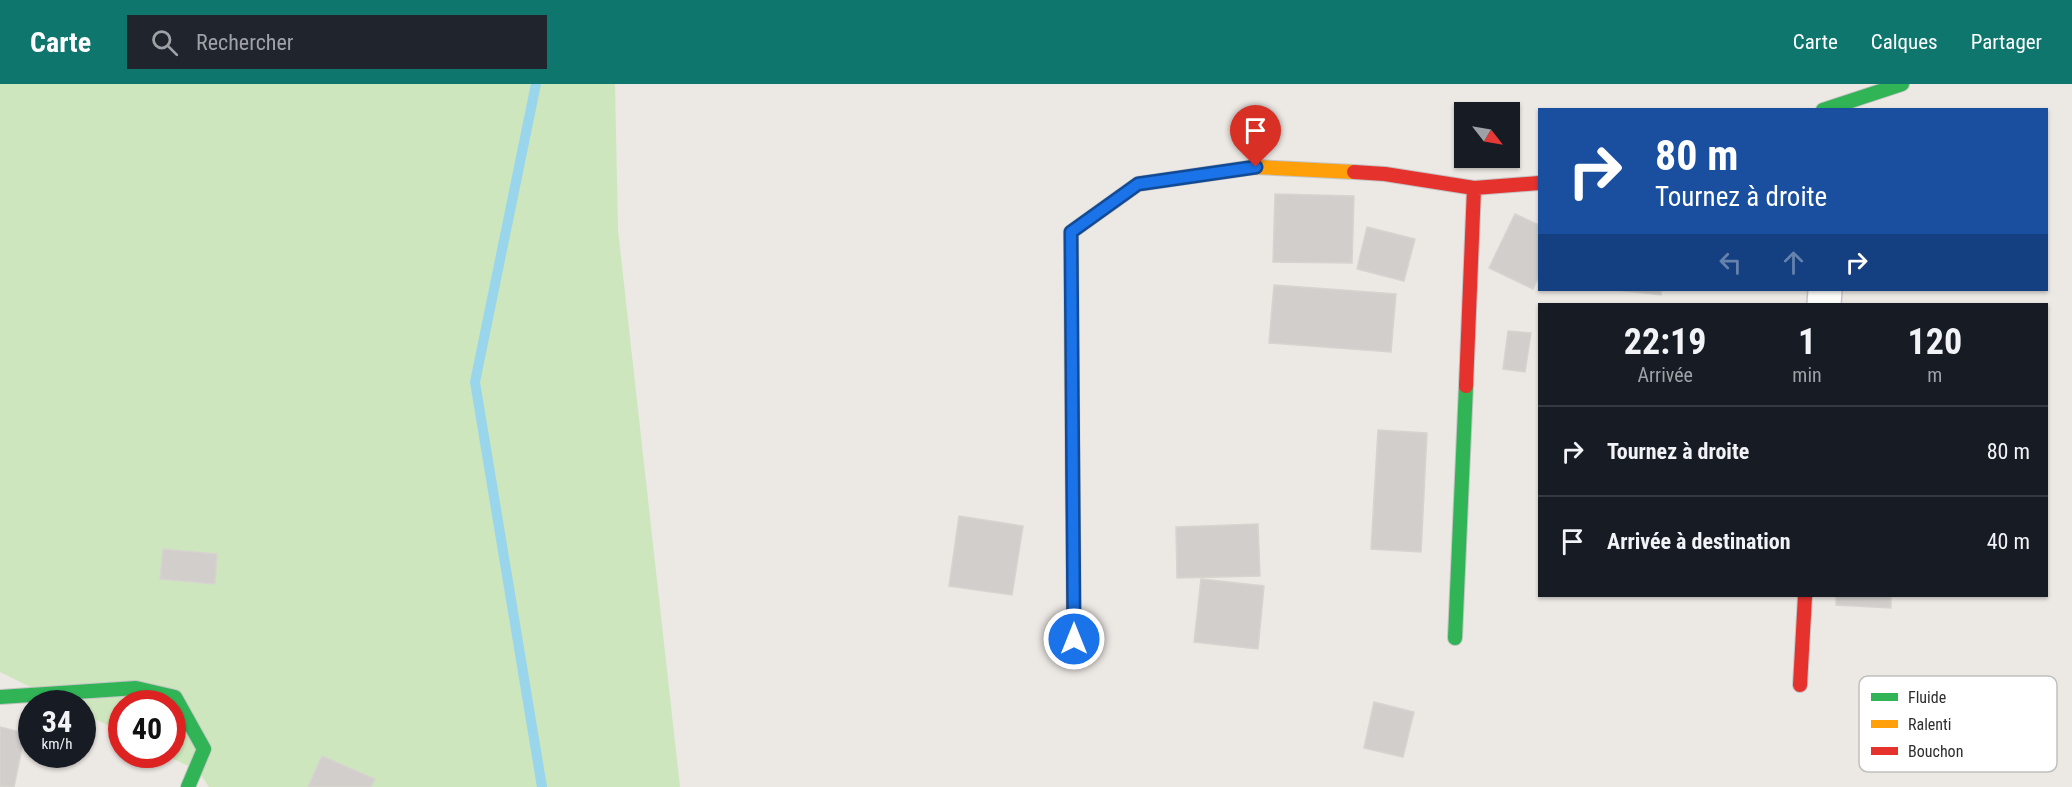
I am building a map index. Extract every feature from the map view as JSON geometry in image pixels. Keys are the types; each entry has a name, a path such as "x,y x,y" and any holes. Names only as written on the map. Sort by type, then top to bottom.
{"street":[{"path":"1833,108 1861,103 1902,84"},
{"path":"1074,639 1071,232 1138,184 1256,167 1385,174 1474,188 1538,183"},
{"path":"1455,638 1474,188"},
{"path":"1800,685 1805,597"},
{"path":"0,697 136,688 175,697 204,749 188,787"}],"green space":[{"path":"0,84 615,84 618,230 680,787 209,787 198,771 186,765 186,690 108,690 108,726 96,720 96,690 37,690 0,672"}],"building":[{"path":"1275,194 1354,196 1352,263 1273,262"},
{"path":"1515,214 1538,225 1538,278 1533,289 1489,268"},
{"path":"1367,227 1415,239 1404,281 1357,269"},
{"path":"1274,285 1396,294 1391,352 1269,343"},
{"path":"1626,291 1661,291 1661,295"},
{"path":"1508,331 1531,333 1525,372 1503,369"},
{"path":"1378,430 1427,433 1421,552 1371,549"},
{"path":"959,516 1023,526 1012,595 949,586"},
{"path":"1258,524 1260,576 1177,578 1176,527"},
{"path":"163,549 217,554 215,584 160,579"},
{"path":"1201,579 1264,586 1258,649 1194,642"},
{"path":"1836,597 1891,597 1891,608 1836,605"},
{"path":"1374,702 1414,712 1403,757 1364,748"},
{"path":"0,727 18,731 18,767 14,787 0,787"},
{"path":"322,756 375,779 371,787 308,787"}],"waterway":[{"path":"536,84 475,382 542,787"}],"traffic: fast":[{"path":"1829,108 1902,84"},
{"path":"1455,638 1466,386"},
{"path":"0,697 136,688 175,697 204,749 188,787"}],"traffic: slow":[{"path":"1072,399 1071,232 1138,184 1255,167 1354,172"}],"traffic: jam":[{"path":"1354,172 1385,174 1474,188 1538,183"},
{"path":"1466,386 1474,188"},
{"path":"1072,399 1074,639"},
{"path":"1800,685 1805,597"}],"route":[{"path":"1074,639 1071,232 1138,184 1256,167"}]}
